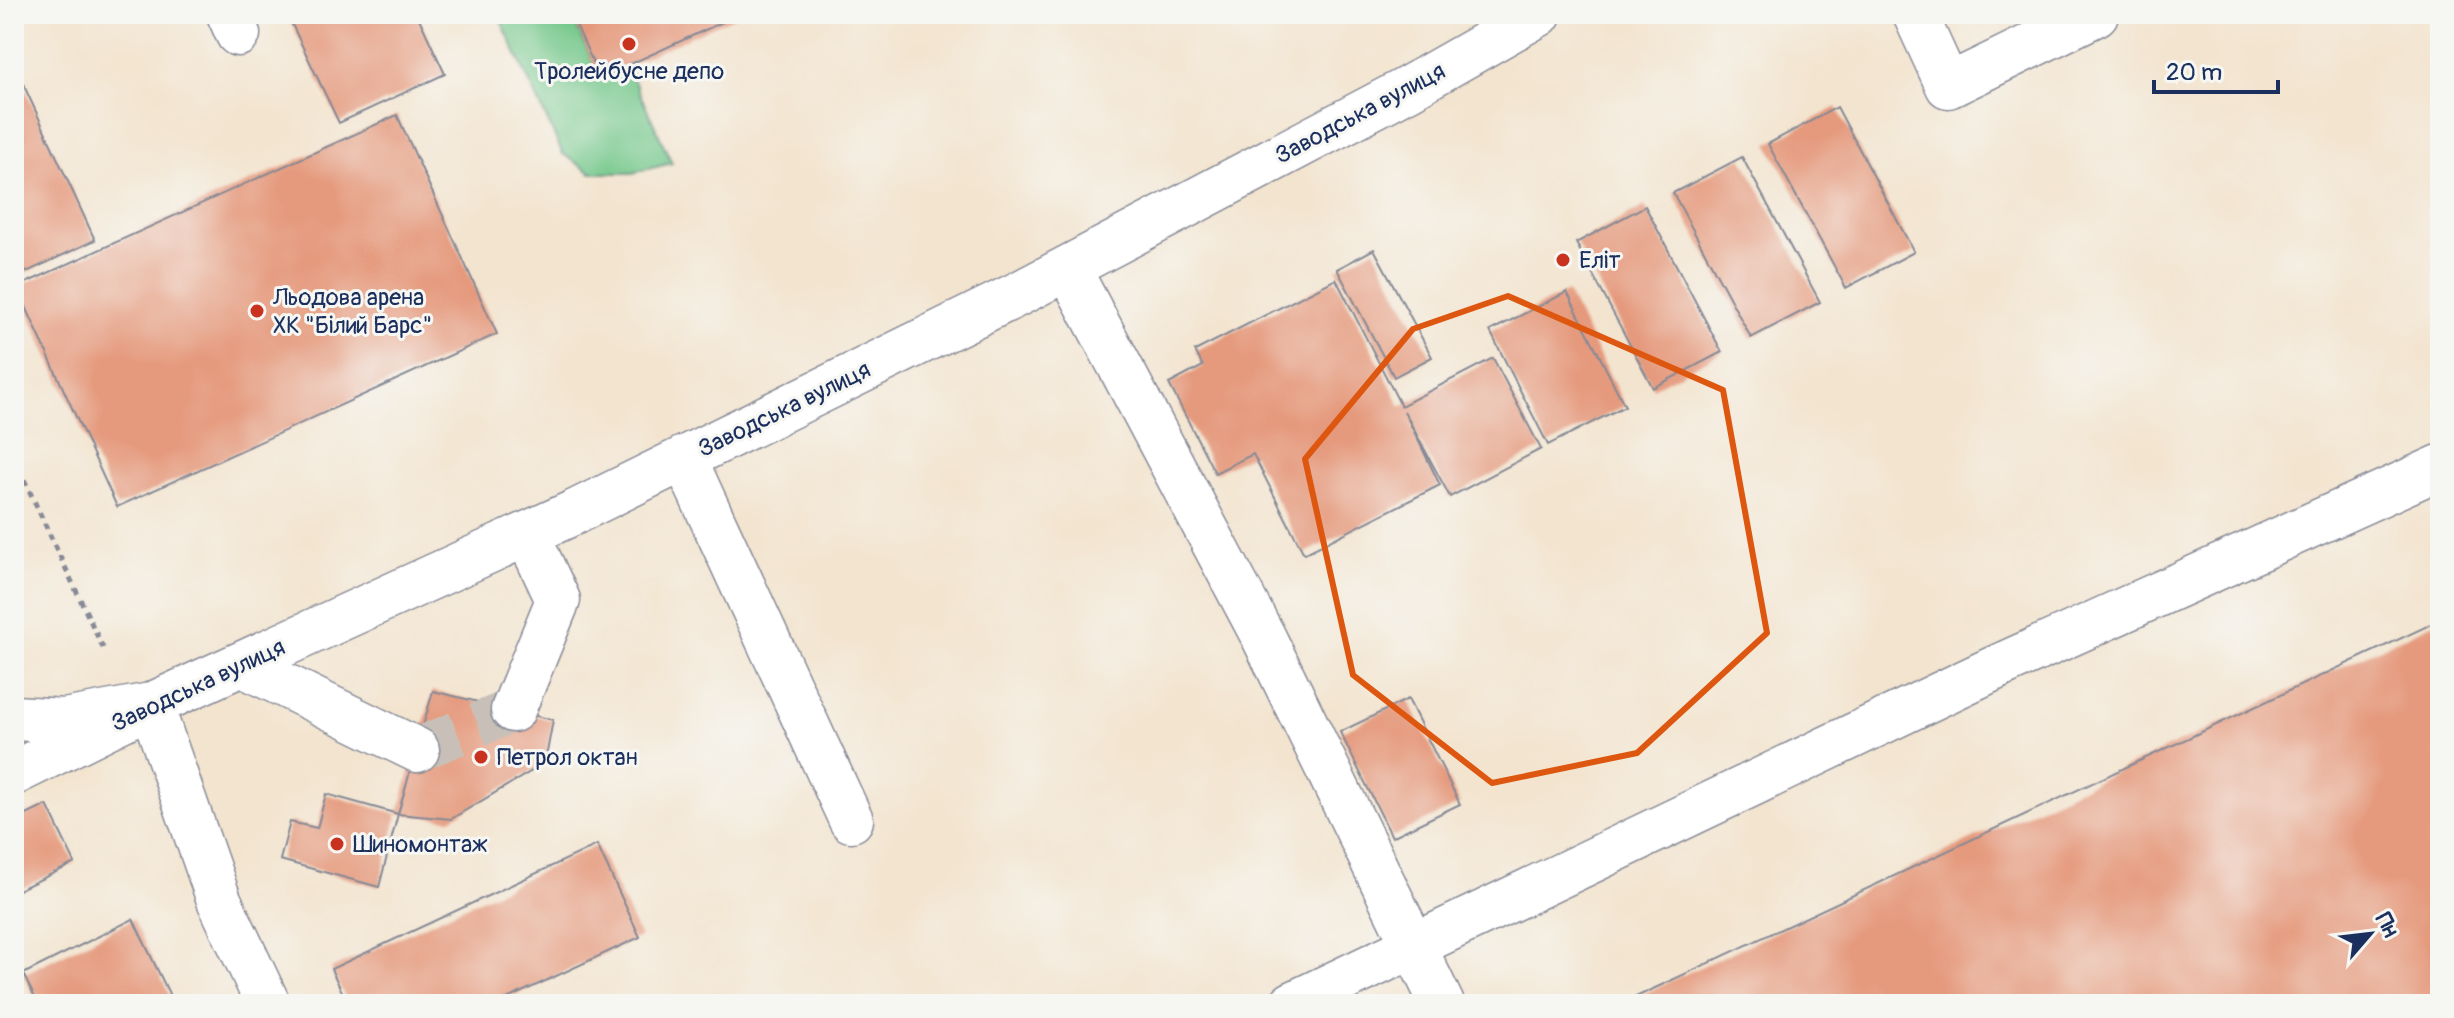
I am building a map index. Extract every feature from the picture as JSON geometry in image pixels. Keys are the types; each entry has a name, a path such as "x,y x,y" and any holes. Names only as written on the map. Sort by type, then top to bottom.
{"street":[{"name":"Заводська вулиця","path":"14,773 151,705 527,534 1068,268 1407,89 1539,14"},
{"path":"1915,14 1948,86 2096,14"},
{"path":"1068,268 1264,638 1442,1004"},
{"path":"684,458 851,820"},
{"path":"1292,1004 1993,669 2440,467"},
{"path":"513,710 558,600 527,534"},
{"path":"241,664 417,750"},
{"path":"14,718 64,721 151,705 219,900 268,1004"}],"path":[{"path":"14,458 103,648"}],"highlighted area":[{"path":"1508,296 1723,390 1767,633 1637,753 1492,783 1353,675 1305,459 1413,329"}],"green space":[{"path":"498,14 571,14 600,78 627,66 672,163 632,173 592,173 563,154"}],"building":[{"path":"287,14 417,14 445,74 339,123"},
{"name":"Тролейбусне депо","path":"571,14 740,14 600,78"},
{"path":"14,64 95,240 14,278"},
{"path":"1837,107 1914,252 1846,288 1768,144"},
{"name":"Льодова арена ХК \"Білий Барс\"","path":"397,115 497,334 117,507 17,287"},
{"path":"1742,157 1820,302 1751,338 1673,193"},
{"path":"1645,206 1722,352 1653,388 1576,243"},
{"path":"1374,249 1432,357 1394,377 1337,269"},
{"path":"1336,279 1401,406 1493,358 1541,449 1450,497 1404,411 1440,485 1304,554 1253,454 1215,473 1169,384 1203,366 1195,351"},
{"path":"1567,292 1625,406 1548,445 1490,331"},
{"path":"2440,620 2440,1004 1621,1004"},
{"name":"Петрол октан","path":"433,691 553,720 545,763 451,819 398,814"},
{"path":"1408,699 1460,804 1392,837 1340,732"},
{"name":"Шиномонтаж","path":"326,794 398,814 379,887 280,860 290,822 317,828"},
{"path":"47,805 75,863 14,892 14,821"},
{"path":"597,845 640,937 496,1004 348,1004 331,969"},
{"path":"133,919 174,1004 38,1004 23,974"}],"tunnel":[{"path":"417,750 513,710"}],"place":[{"name":"Тролейбусне депо","path":"629,44"},
{"name":"Еліт","path":"1563,260"},
{"name":"Льодова арена ХК \"Білий Барс\"","path":"257,311"},
{"name":"Петрол октан","path":"481,757"},
{"name":"Шиномонтаж","path":"337,844"}]}
